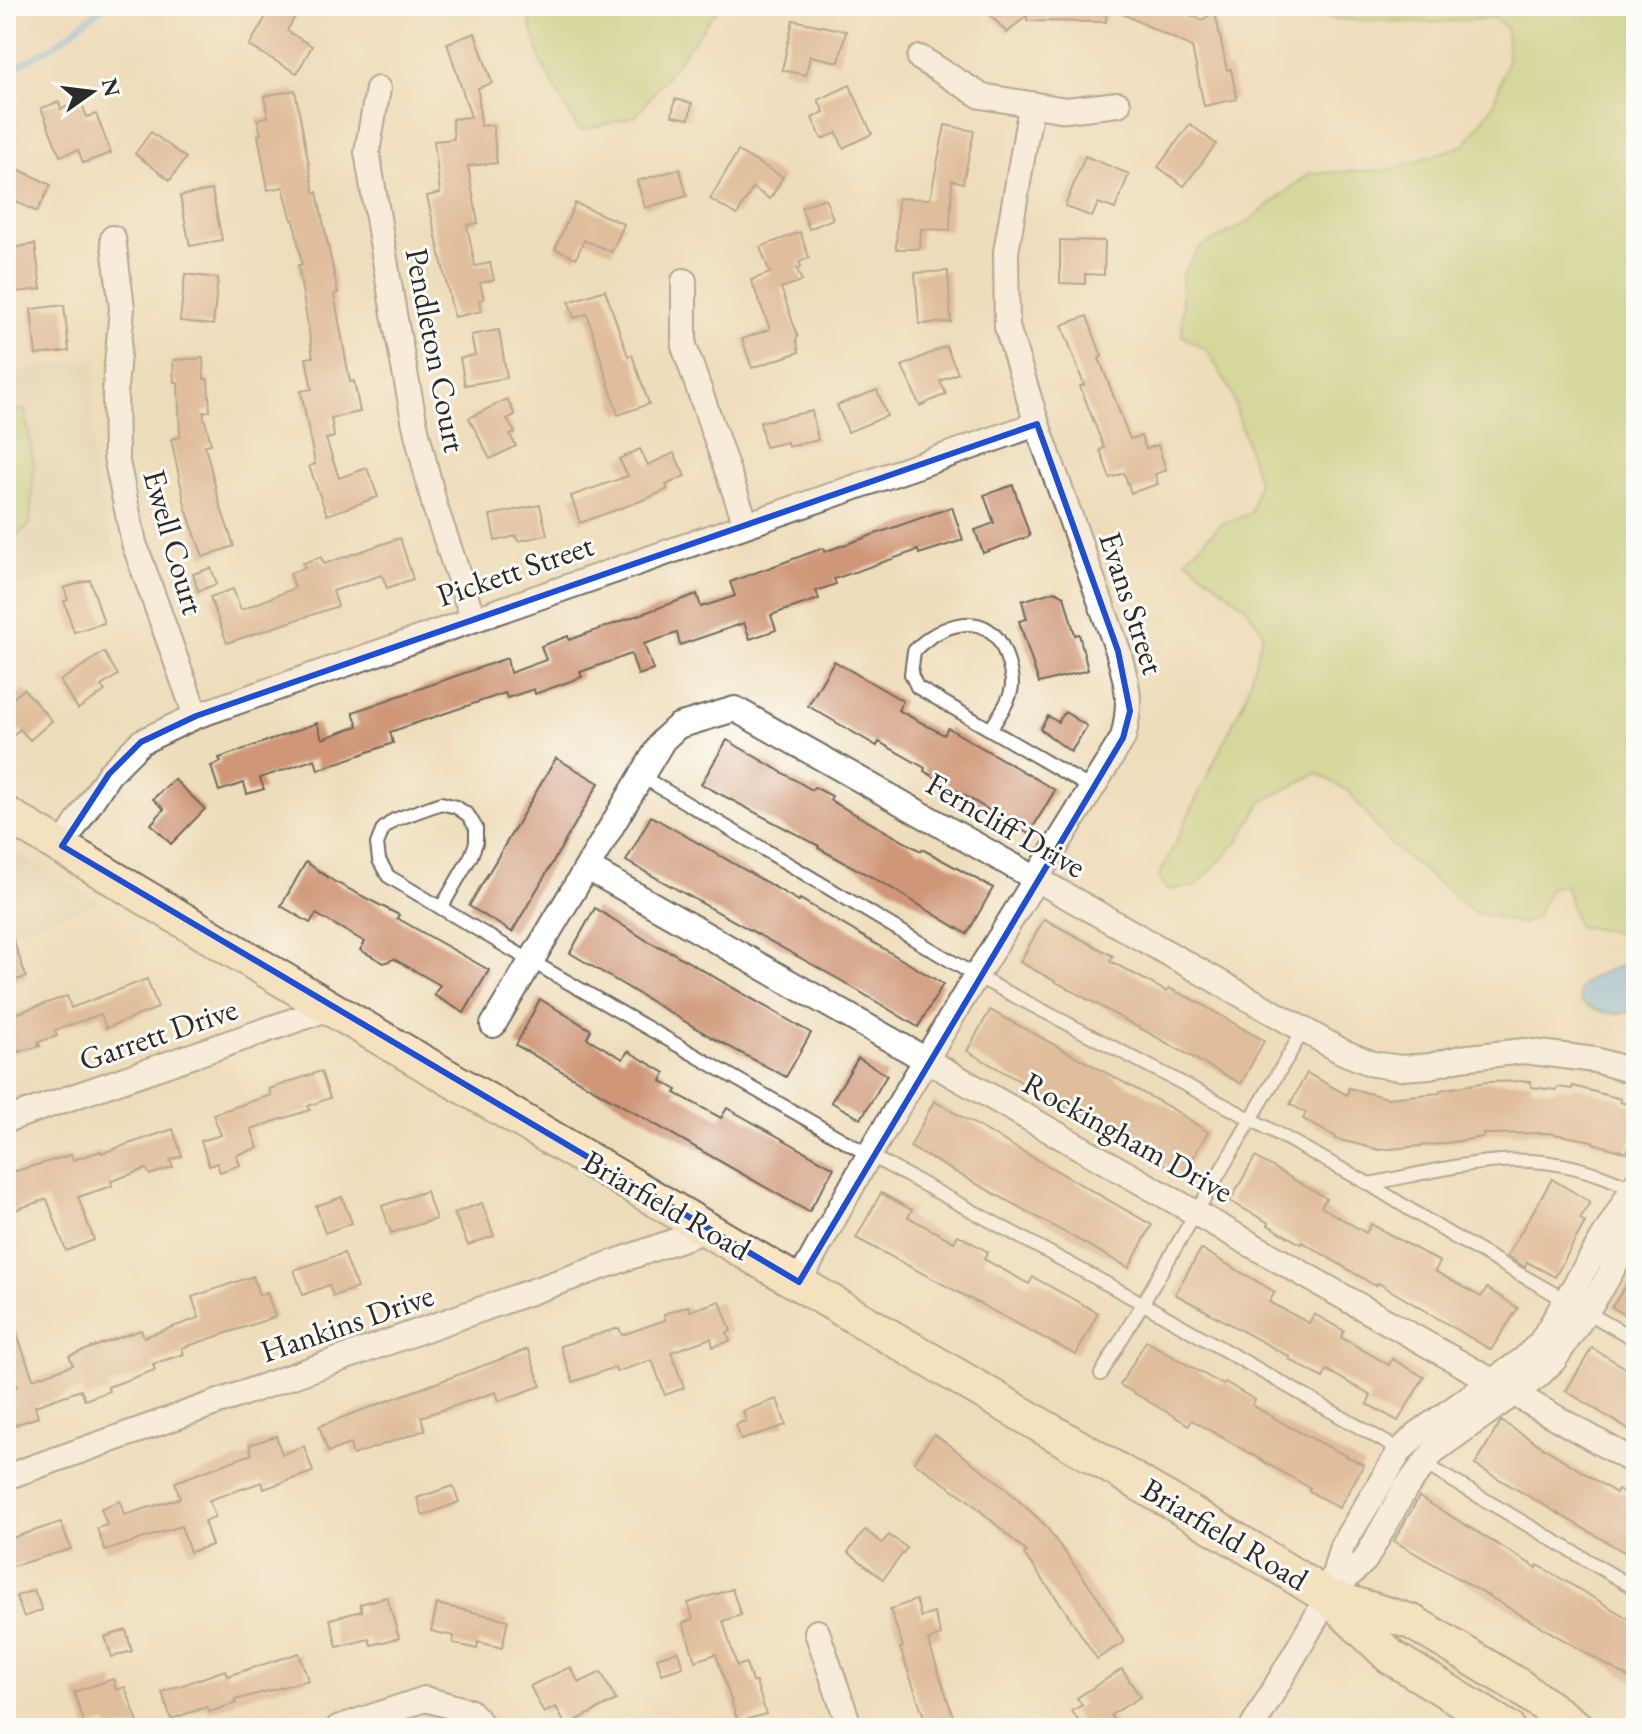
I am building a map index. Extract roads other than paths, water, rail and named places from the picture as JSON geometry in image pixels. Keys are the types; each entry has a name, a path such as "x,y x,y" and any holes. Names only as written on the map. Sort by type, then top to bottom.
{"main road":[{"name":"Briarfield Road","path":"6,814 330,1008 1242,1543 1328,1597 1391,1657 1507,1728"},
{"name":"Briarfield Road","path":"1328,1597 1412,1622 1517,1685 1577,1728"}],"street":[{"path":"920,58 981,96 1066,110 1118,104"},
{"name":"Pendleton Court","path":"378,89 367,152 394,314 415,425 435,507 473,618"},
{"name":"Evans Street","path":"799,1282 869,1155 1123,738 1130,711 1127,683 1118,651 1037,424 1007,327 1006,252 1031,106"},
{"name":"Ewell Court","path":"113,238 122,308 115,388 116,457 134,543 196,716"},
{"path":"684,281 684,346 746,524"},
{"name":"Pickett Street","path":"62,846 109,774 141,742 196,716 1037,424"},
{"name":"Ferncliff Drive","path":"493,1025 663,740 678,726 735,709 1343,1052 1373,1064 1401,1068 1524,1051 1595,1060 1636,1072"},
{"name":"Rockingham Drive","path":"588,868 1636,1463"},
{"name":"Garrett Drive","path":"6,1120 330,1008"},
{"path":"1328,1597 1365,1560 1405,1489 1434,1451 1538,1376 1554,1360 1576,1306 1635,1188"},
{"path":"1252,1728 1328,1597 1342,1546 1400,1451 1416,1435 1524,1359 1576,1306 1636,1227"},
{"name":"Hankins Drive","path":"6,1477 709,1229"},
{"path":"817,1632 850,1728"},
{"path":"338,1728 425,1699 469,1711 485,1728"}],"lane":[{"path":"991,729 1010,695 1012,684 1001,643 994,633 969,623 934,633 914,651 911,674 917,687 1091,788"},
{"path":"641,776 976,976 1369,1184 1451,1235 1636,1340"},
{"path":"441,908 476,843 476,828 468,815 456,807 441,803 394,820 383,829 377,844 379,860 388,876 441,908 531,961 869,1155 1142,1303 1424,1463 1636,1589"},
{"path":"1101,1374 1303,1031"},
{"path":"1369,1184 1512,1159 1576,1166 1635,1188"}],"water":[{"path":"1636,962 1636,1012 1607,1013 1581,1002 1579,990 1590,979"}],"waterway":[{"path":"6,73 55,45 104,6"}]}
